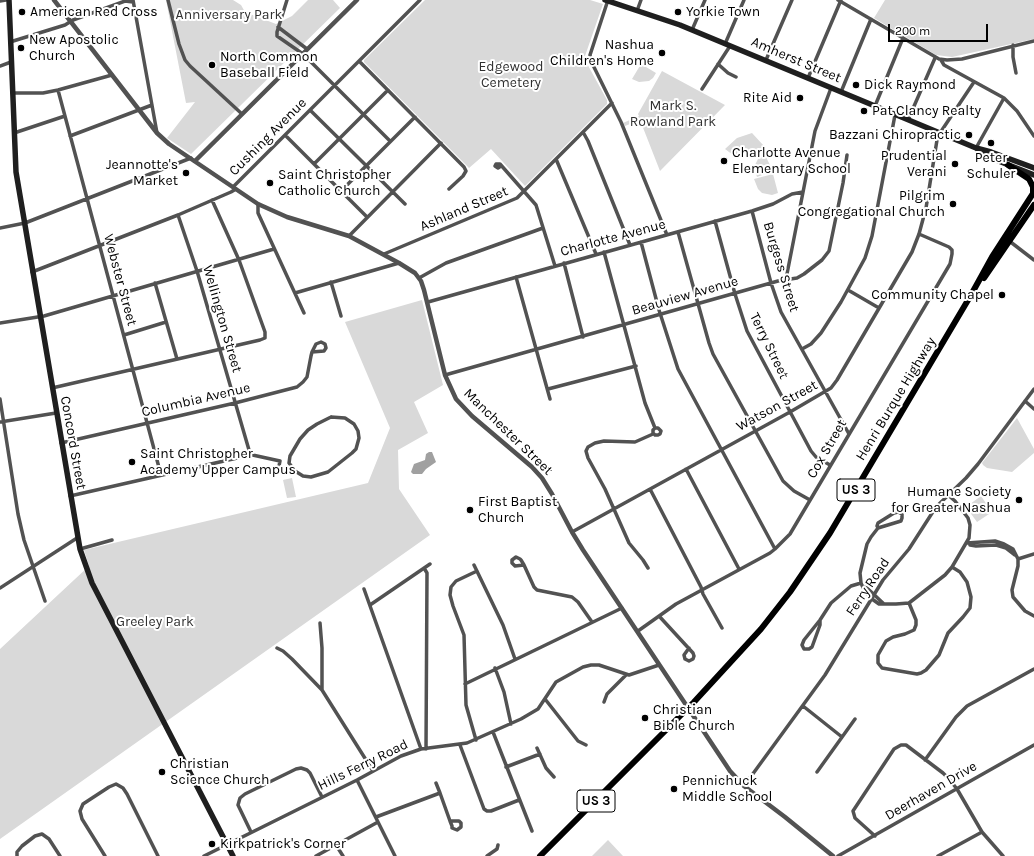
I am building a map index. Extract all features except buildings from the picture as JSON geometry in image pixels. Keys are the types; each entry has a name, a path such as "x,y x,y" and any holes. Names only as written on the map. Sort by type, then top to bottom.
{"main road":[{"name":"Concord Street","path":"7,0 16,172 77,538 92,583 232,856"},
{"name":"Amherst Street","path":"607,0 692,30 976,148 995,153 1034,168"},
{"name":"Amherst Street","path":"976,148 988,156 1034,175"},
{"path":"1008,165 1028,178 1033,185 1034,193"},
{"name":"Henri Burque Highway","path":"540,856 688,708 761,629 790,592 830,533 971,295 1007,239 1034,193"},
{"name":"Henri Burque Highway","path":"1007,239 1034,205"}],"street":[{"path":"0,1 7,0"},
{"name":"Manchester Street","path":"54,0 157,133 169,144 258,204 298,221 349,236 384,254 412,271 423,285 445,375 452,392 461,405 478,422 532,467 542,478 572,532 724,762 744,786 833,856"},
{"path":"168,0 179,44 185,60 242,114"},
{"path":"287,0 278,27 277,34 279,38 303,54 390,142"},
{"path":"195,161 357,0"},
{"name":"Cushing Avenue","path":"235,188 285,135 420,0"},
{"path":"607,0 590,58 593,68 612,103 667,235"},
{"path":"637,10 641,0"},
{"path":"692,30 705,0"},
{"path":"702,89 718,64 727,45 744,0"},
{"path":"766,60 792,0"},
{"path":"808,78 840,0 935,58 941,60 962,59 1034,41"},
{"path":"10,42 65,25 125,1 133,3 157,133"},
{"path":"841,92 871,19"},
{"path":"278,27 307,49"},
{"path":"875,106 903,38"},
{"path":"1013,46 1013,57 1016,73"},
{"path":"908,120 935,58"},
{"path":"941,60 944,65 1004,98 1017,111 1034,136"},
{"path":"359,61 462,164 466,171 463,176 449,189"},
{"path":"0,66 11,62"},
{"path":"718,64 728,73 736,76"},
{"path":"12,94 58,90 112,75"},
{"name":"Watson Street","path":"572,532 831,388 908,259 919,234 930,187 936,147 940,133 974,82"},
{"path":"786,279 815,131 831,88"},
{"name":"Webster Street","path":"58,90 161,475"},
{"path":"314,164 388,90"},
{"path":"976,148 1004,98"},
{"name":"Ashland Street","path":"384,254 510,202 524,192 612,103"},
{"path":"70,136 152,105"},
{"path":"310,110 405,204"},
{"path":"802,349 818,338 848,290 865,258 870,243 895,115"},
{"path":"14,133 65,116"},
{"path":"341,191 416,117"},
{"path":"583,132 630,245"},
{"path":"285,135 368,217"},
{"path":"349,236 441,143"},
{"name":"Beauview Avenue","path":"445,375 771,283 797,278 817,266 827,254 843,183 847,155"},
{"path":"0,228 25,223 190,158"},
{"path":"556,159 596,254"},
{"path":"501,166 536,205 555,266"},
{"path":"32,272 178,215 235,188"},
{"name":"Charlotte Avenue","path":"428,302 752,211 768,206 794,193 802,192"},
{"path":"52,388 260,340 266,336 239,260 212,200"},
{"path":"258,204 258,213 304,313"},
{"name":"Burgess Street","path":"752,211 771,283 781,312 849,434"},
{"name":"Wellington Street","path":"178,215 220,349 249,450 248,454"},
{"name":"Terry Street","path":"715,221 747,331 813,455 830,465"},
{"path":"418,278 456,259 543,228"},
{"path":"678,232 710,347 783,481 794,491 810,500"},
{"name":"Cox Street","path":"638,631 676,604 775,549 790,534 950,264 952,250 949,247 919,234"},
{"path":"1007,239 1034,260"},
{"path":"641,242 661,315 678,369 775,549"},
{"path":"0,323 40,317 274,249"},
{"path":"604,252 645,403 655,428 653,434"},
{"path":"295,293 399,263"},
{"path":"564,263 583,337"},
{"path":"516,277 550,399"},
{"path":"331,282 341,316"},
{"path":"155,283 177,359"},
{"path":"848,290 879,308"},
{"path":"124,335 166,322"},
{"name":"Columbia Avenue","path":"61,443 235,403 297,387 307,377 312,352"},
{"path":"548,390 636,366"},
{"name":"Ferry Road","path":"744,786 825,675 872,599 882,580 908,549 936,507 978,464 1034,389"},
{"path":"0,399 2,422 18,514 32,566 45,601"},
{"path":"1025,401 1034,409"},
{"path":"2,422 56,413"},
{"path":"70,496 246,456 248,454 289,463 295,471 303,476 311,477 328,472 352,454 356,449 359,438 358,431 354,424 345,418 331,417 317,424 300,439 290,456 289,463"},
{"path":"648,568 629,543 587,455 587,448 591,444 604,441 635,442 653,434 658,436 661,432 659,428 655,428"},
{"path":"279,466 280,461"},
{"path":"686,469 739,569"},
{"path":"650,489 722,628"},
{"path":"878,528 901,521 902,514 898,512 894,513 878,523 878,528 867,544 860,574 861,583 872,599 879,604 909,602 938,582 952,567 967,543 970,533 970,522 965,512 949,493"},
{"path":"0,588 77,538"},
{"path":"80,549 112,540"},
{"path":"967,543 992,541 1013,549 1018,559 1018,566 1012,590 1013,597 1025,611 1034,616"},
{"path":"1018,559 1034,554"},
{"path":"370,605 430,564"},
{"path":"474,565 503,625 515,659"},
{"path":"524,565 534,587 537,590 572,597 578,602 592,622"},
{"path":"909,602 916,620 914,630 886,641 878,655 878,663 882,668 921,673 926,670 939,655 948,633 970,608 971,597 967,582 960,572 952,567"},
{"path":"424,568 427,572 426,748"},
{"path":"476,740 466,705 464,635 453,606 450,591 456,581 477,571"},
{"path":"820,620 820,625 812,647 809,650 804,649 802,645 804,640 831,603 851,586 861,583"},
{"path":"863,587 867,588 884,604"},
{"path":"364,589 421,749"},
{"path":"465,684 495,668 622,608"},
{"path":"659,616 689,648"},
{"path":"320,623 322,648 322,690"},
{"path":"277,648 292,659 322,690 373,771"},
{"name":"Hills Ferry Road","path":"204,856 357,780 401,756 426,748 460,745 476,740 511,724 535,712 556,682 587,666 599,665 626,675"},
{"path":"604,702 607,694 626,675 636,674 659,665"},
{"path":"495,668 504,692 511,724"},
{"path":"925,760 956,717 968,706 1034,669"},
{"path":"545,699 578,741 586,745"},
{"path":"802,706 842,737"},
{"path":"817,772 855,719"},
{"path":"493,732 532,831"},
{"path":"460,745 482,806 487,811 491,811 519,800"},
{"path":"875,836 855,818 853,814 854,807 892,753 901,745 906,745 943,773 957,789 982,832 1003,856"},
{"name":"Deerhaven Drive","path":"838,856 1034,745"},
{"path":"537,748 546,768 554,777"},
{"path":"506,767 540,754"},
{"path":"251,832 238,804 240,798 245,794 296,769 302,768 310,773 322,797"},
{"path":"357,780 395,856"},
{"path":"436,783 450,821"},
{"path":"105,856 82,819 80,811 83,804 116,784 123,788 127,794 158,856"},
{"path":"376,817 440,793"},
{"path":"316,856 378,822"},
{"path":"938,856 946,854 982,832"},
{"path":"17,856 17,852 22,846 35,836 42,834 49,839 60,856"},
{"path":"336,845 342,856"},
{"path":"487,856 497,849 498,845"}],"green space":[{"name":"Anniversary Park","path":"166,0 233,0 241,5 245,12 276,24 292,16 308,0 333,0 340,8 191,154 167,138 195,102 186,103"},
{"name":"Edgewood Cemetery","path":"425,0 590,0 603,4 585,56 585,60 607,100 607,104 525,186 491,149 469,168 364,62 364,60"},
{"path":"885,0 1034,0 1034,39 952,57 936,55 874,18"},
{"path":"641,64 656,73 649,81 639,82 632,79"},
{"name":"Mark S. Rowland Park","path":"662,71 725,105 660,171 640,120 625,126 623,123 639,116 638,114"},
{"path":"752,133 764,146 753,156 737,158 725,149 737,138"},
{"path":"764,153 773,171 757,177 755,165 759,157"},
{"path":"773,174 778,193 772,195 762,193 758,189 754,179"},
{"name":"Greeley Park","path":"422,300 443,385 414,402 428,433 398,450 399,489 430,535 0,839 0,649 89,566 84,550 368,483 390,428 345,322"},
{"path":"1017,418 1034,449 1034,453 1012,472 987,468 982,463"},
{"path":"292,478 296,497 287,498 283,480"},
{"path":"981,496 992,512 977,522 966,507"},
{"path":"608,840 623,856 592,856"}],"shaded area":[{"path":"432,452 436,462 422,474 413,474 411,472 414,464 425,460 426,454"}],"place":[{"name":"American Red Cross","path":"22,12"},
{"name":"Yorkie Town","path":"678,12"},
{"name":"New Apostolic Church","path":"21,48"},
{"name":"Nashua Children's Home","path":"662,53"},
{"name":"North Common Baseball Field","path":"212,65"},
{"name":"Dick Raymond","path":"856,85"},
{"name":"Rite Aid","path":"800,98"},
{"name":"Pat Clancy Realty","path":"864,111"},
{"name":"Bazzani Chiropractic","path":"969,135"},
{"name":"Peter Schuler","path":"991,143"},
{"name":"Charlotte Avenue Elementary School","path":"724,161"},
{"name":"Prudential Verani","path":"955,164"},
{"name":"Jeannotte's Market","path":"186,173"},
{"name":"Saint Christopher Catholic Church","path":"270,183"},
{"name":"Pilgrim Congregational Church","path":"953,204"},
{"name":"Community Chapel","path":"1002,295"},
{"name":"Saint Christopher Academy Upper Campus","path":"132,462"},
{"name":"Humane Society for Greater Nashua","path":"1019,500"},
{"name":"First Baptist Church","path":"470,510"},
{"name":"Christian Bible Church","path":"645,718"},
{"name":"Christian Science Church","path":"162,772"},
{"name":"Pennichuck Middle School","path":"674,789"},
{"name":"Kirkpatrick's Corner","path":"212,844"}]}
